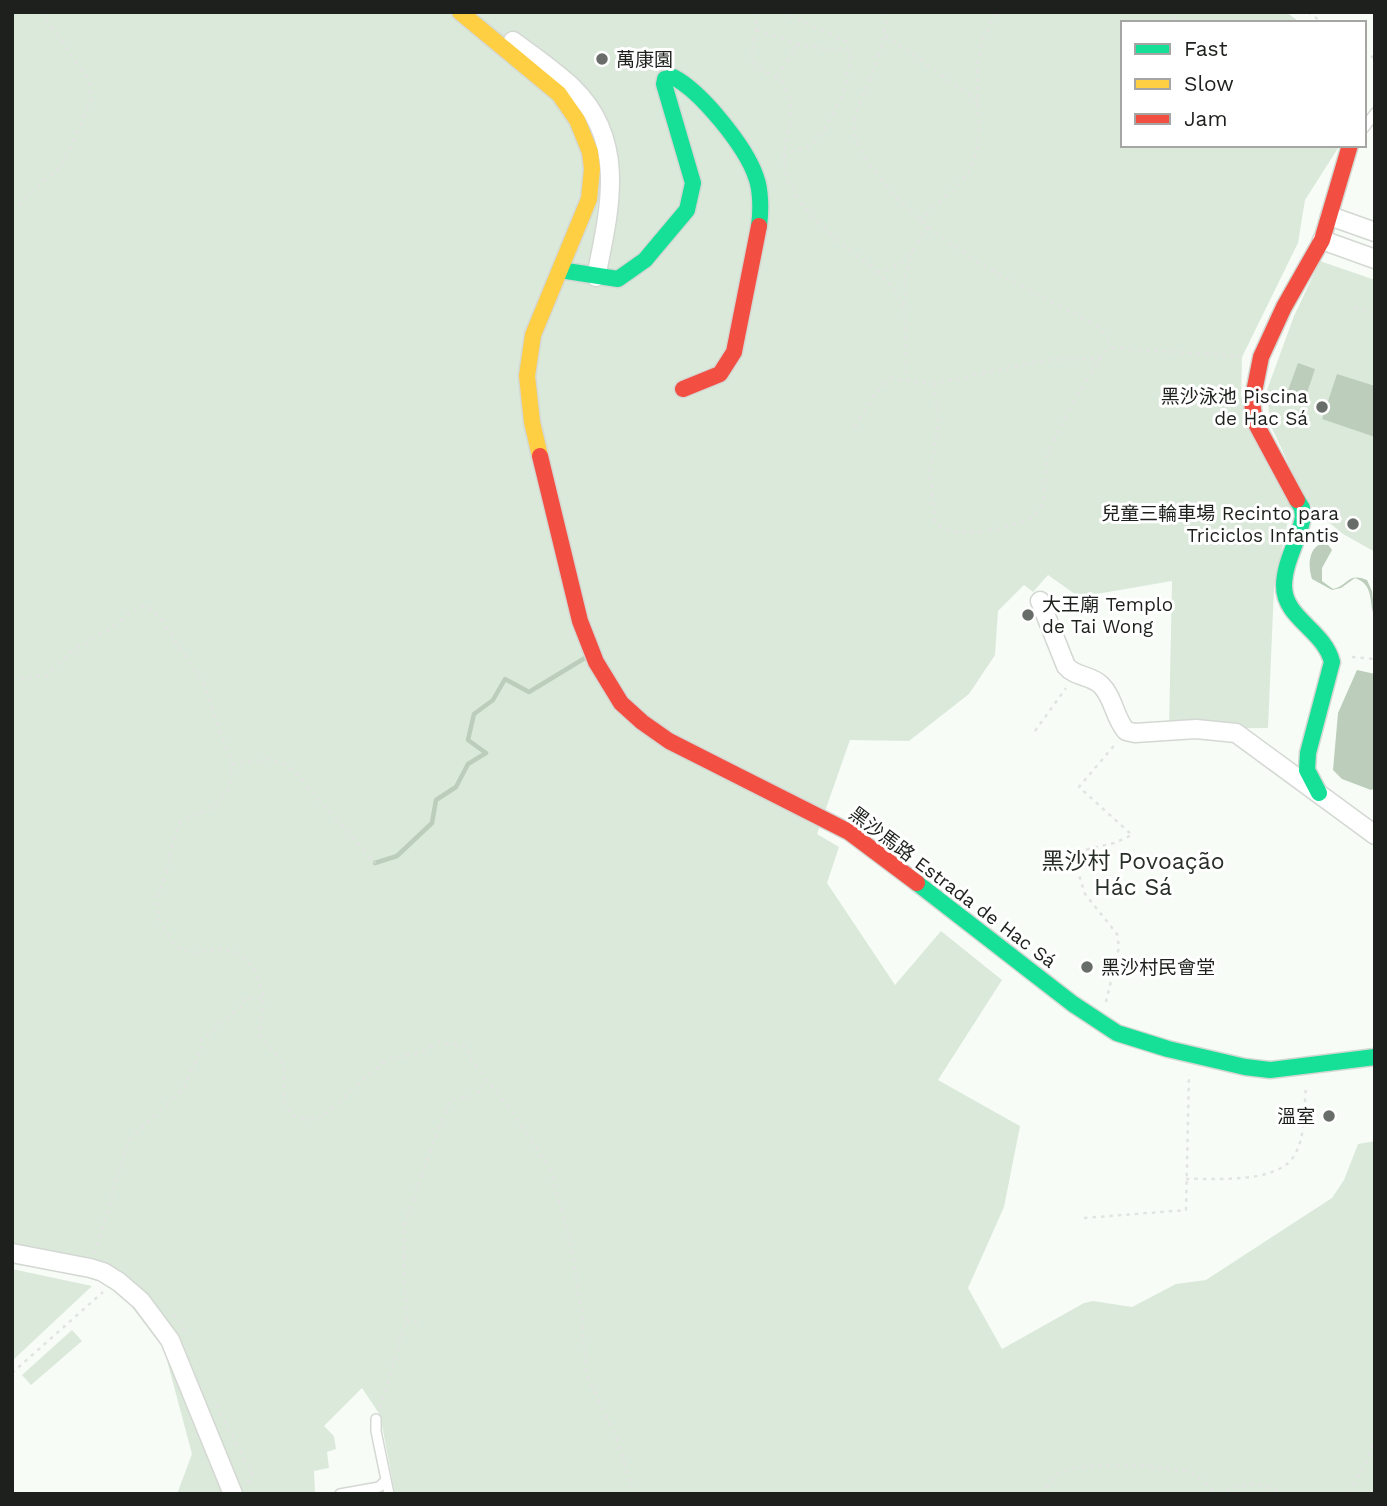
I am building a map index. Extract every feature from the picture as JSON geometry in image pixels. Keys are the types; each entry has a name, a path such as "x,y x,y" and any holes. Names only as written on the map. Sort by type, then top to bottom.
{"main road":[{"name":"黑沙馬路 Estrada de Hac Sá","path":"460,12 559,94 585,135 590,152 592,187 583,216 533,335 527,376 529,399 580,621 596,662 621,703 642,722 670,741 849,832 1102,1025 1135,1040 1245,1067 1270,1070 1375,1056"},
{"path":"560,270 618,279 645,260 687,210 693,183 664,84 665,79 673,77 692,90 744,150 757,179 760,223 734,352 720,374 683,389"},
{"path":"1319,793 1307,770 1308,753 1332,662 1331,654 1323,641 1292,611 1286,600 1286,573 1303,516 1302,508 1255,422 1252,402 1261,357 1284,307 1322,240 1351,147"}],"street":[{"path":"485,33 503,33 573,89 591,111 603,134 611,177 607,220 596,277"},
{"path":"1330,216 1375,232"},
{"path":"1322,240 1375,258"},
{"path":"1040,601 1066,666 1076,674 1100,683 1108,695 1116,717 1126,731 1135,733 1213,730 1236,733 1375,835"},
{"path":"12,1253 90,1268 119,1282 134,1295 170,1340 233,1494"}],"lane":[{"path":"376,1419 388,1492 376,1488"},
{"path":"340,1494 376,1488 382,1486 386,1480"}],"path":[{"path":"12,209 62,165 91,101 90,82 41,12"},
{"path":"754,12 756,30 751,58 759,69 777,76 783,82 791,105 783,155 791,187 809,213 894,288 904,310"},
{"path":"782,12 847,41 849,47 845,90 821,136 809,146 783,155"},
{"path":"885,12 884,35 858,109 854,130 871,166 885,185 919,220 1001,277 1099,327 1108,338 1110,348"},
{"path":"919,220 963,180 972,166 977,150 979,124 977,72 980,48 998,12"},
{"path":"756,30 797,46 821,49 849,47"},
{"path":"884,35 978,102"},
{"path":"777,76 797,46"},
{"path":"907,379 905,276 912,252 928,226"},
{"path":"877,272 890,270 912,252"},
{"path":"1355,307 1375,313"},
{"path":"933,383 939,418 930,473 935,522 939,527 954,533 1020,522 1036,513 1045,494 1046,461 1050,450 1102,355 1110,348 1261,357"},
{"path":"855,427 870,401 891,378 933,383 1045,360 1087,360 1102,355"},
{"path":"12,682 47,674 71,652 139,607 150,608 160,618 202,681 232,764 226,795 215,807 181,821 156,902 160,922 175,946 192,953 219,949 234,951 254,967 264,998 259,1034 284,1064 285,1106 294,1116 308,1120 322,1116 386,1060 421,1052 439,1042 468,1047 472,1062 519,1121 550,1169 571,1244 582,1315 586,1373 617,1438 634,1494"},
{"path":"1035,731 1076,674"},
{"path":"1104,1009 1119,947 1117,934 1085,894 1072,853 1114,843 1132,835 1079,787 1126,731"},
{"path":"232,764 271,760 292,769 343,823 375,863"},
{"path":"90,1268 129,1140 183,1089 202,1048 199,1042 244,1004 244,999 264,998"},
{"path":"1084,1218 1186,1210 1190,1053"},
{"path":"1186,1179 1265,1175 1285,1166 1294,1156 1300,1142 1307,1067"},
{"path":"376,1419 396,1361 406,1320 403,1229 433,1143 452,1100 480,1092 485,1080"},
{"path":"12,1373 95,1297"},
{"path":"406,1320 422,1324"},
{"path":"1351,1494 1369,1458 1375,1431"},
{"path":"1041,1494 1059,1473 1078,1467 1139,1465 1192,1472 1216,1493 1253,1483 1288,1494"}],"shaded area":[{"path":"12,12 1286,12 1298,21 1121,21 1121,147 1339,147 1305,200 1298,243 1242,357 1241,396 1292,501 1274,588 1268,728 1169,729 1172,581 1079,597 1048,575 1033,592 1024,585 998,611 995,655 969,694 909,741 850,740 817,834 839,847 827,883 895,985 941,931 1002,980 938,1080 1020,1126 1004,1207 968,1288 1002,1349 1084,1303 1093,1301 1132,1307 1176,1284 1206,1280 1332,1198 1344,1180 1358,1144 1375,1141 1375,1494 395,1494 380,1415 362,1388 324,1426 334,1436 336,1449 327,1452 329,1468 314,1471 315,1494 177,1494 192,1454 164,1349 128,1302 100,1278 12,1264"},
{"path":"1320,261 1375,280 1375,552 1343,534 1315,511 1298,484 1270,424 1267,390 1294,316"},
{"path":"1298,363 1315,369 1305,399 1287,393"},
{"path":"1337,374 1375,386 1375,437 1322,419"},
{"path":"1326,542 1332,550 1322,568 1322,581 1333,589 1352,578 1356,577 1367,580 1372,591 1375,618 1370,595 1361,581 1355,578 1341,588 1332,590 1312,579 1311,556 1316,547"},
{"path":"1357,670 1375,674 1375,788 1371,790 1342,779 1333,770 1338,713"},
{"path":"12,1269 92,1286 12,1361"},
{"path":"72,1330 82,1341 31,1385 22,1375"}],"waterway":[{"path":"375,863 397,856 432,823 436,800 456,787 468,764 486,753 468,740 474,714 493,700 505,679 529,692 585,658"}],"traffic: fast":[{"path":"560,270 618,279 645,260 687,210 693,183 664,84 665,79 673,77 709,107 743,151 758,182 759,226"},
{"path":"1297,500 1303,517 1286,568 1286,597 1297,616 1321,641 1332,662 1308,753 1307,770 1319,793"},
{"path":"917,883 1073,1004 1117,1033 1168,1049 1245,1067 1270,1070 1375,1057"}],"traffic: slow":[{"path":"460,12 559,94 577,120 590,152 592,169 589,199 533,335 527,376 532,422 540,456"}],"traffic: jam":[{"path":"1297,500 1255,422 1252,402 1261,357 1284,307 1322,240 1349,147"},
{"path":"683,389 720,374 734,352 759,226"},
{"path":"540,456 580,621 596,662 621,703 669,741 849,832 917,883"}],"place":[{"name":"萬康園","path":"602,59"},
{"name":"黑沙泳池 Piscina de Hac Sá","path":"1322,407"},
{"name":"兒童三輪車場 Recinto para Triciclos Infantis","path":"1353,524"},
{"name":"大王廟 Templo de Tai Wong","path":"1028,615"},
{"name":"黑沙村民會堂","path":"1087,967"},
{"name":"溫室","path":"1329,1116"}],"district":[{"name":"黑沙村 Povoação Hác Sá","path":"1133,874"}]}
